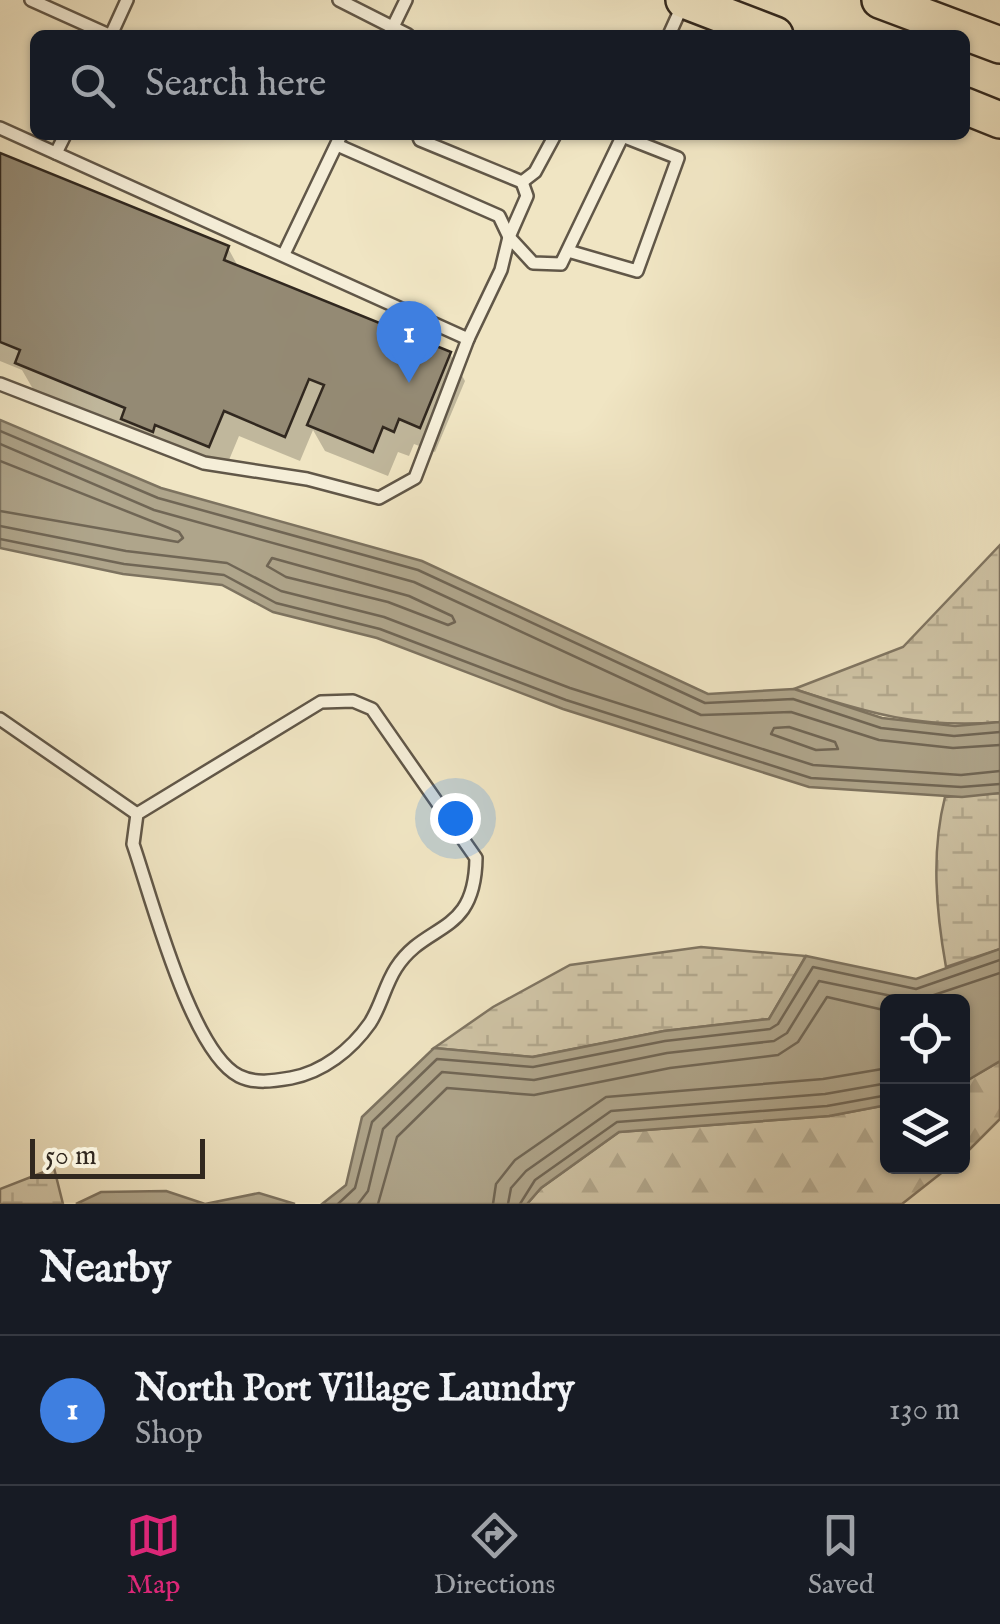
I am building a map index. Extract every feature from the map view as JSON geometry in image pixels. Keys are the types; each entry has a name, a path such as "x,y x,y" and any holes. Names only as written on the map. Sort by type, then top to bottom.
{"main road":[{"path":"684,0 763,30"},
{"path":"880,0 960,30"},
{"path":"970,34 1000,45"},
{"path":"970,108 1000,120"}],"lane":[{"path":"31,0 47,3 100,30"},
{"path":"112,30 127,0"},
{"path":"339,0 392,30 406,0"},
{"path":"671,30 684,0"},
{"path":"0,128 468,339"},
{"path":"56,154 63,140"},
{"path":"284,254 339,140 498,216 509,238 533,263 548,267 561,264 620,140"},
{"path":"0,384 204,463 307,480 380,498 415,478 454,386 468,339 501,270 509,238 527,196 522,182 420,140"},
{"path":"522,182 535,172 551,140"},
{"path":"568,250 637,272 678,158 634,140"},
{"path":"353,701 372,709 476,858 476,886 460,916 398,965 370,1022 341,1056 300,1076 265,1083 238,1076 196,1026 133,844 137,814 320,702 353,701"},
{"path":"0,720 137,814"}],"green space":[{"path":"1000,545 1000,722 945,723 895,717 794,689 903,647"},
{"path":"1000,793 1000,949 946,967 936,882 945,797"},
{"path":"701,947 806,956 769,1019 664,1031 532,1057 434,1048 493,1007 570,965"},
{"path":"1000,1061 1000,1119 970,1149 970,1084 970,1078"},
{"path":"880,1106 880,1174 940,1174 902,1204 527,1204 541,1188 619,1132 829,1116"},
{"path":"54,1168 63,1204 0,1204 0,1189"}],"water":[{"path":"0,420 161,488 422,561 708,694 794,689 882,718 955,726 1000,722 1000,793 962,797 809,787 563,709 377,638 273,612 222,585 123,574 0,548"},
{"path":"1000,949 1000,1061 970,1079 970,994 880,994 880,1106 829,1116 619,1132 541,1188 527,1204 322,1204 346,1185 362,1117 434,1048 533,1057 664,1031 769,1019 806,956 916,979"},
{"path":"166,1191 205,1204 76,1204 101,1192"},
{"path":"259,1193 295,1204 205,1204"}],"building":[{"path":"0,153 229,246 224,260 451,352 420,428 399,419 394,432 383,427 373,452 307,425 324,385 309,379 285,437 224,411 209,447 155,425 153,432 121,419 125,408 15,363 20,350 0,342"}],"place":[{"name":"North Port Village Laundry","path":"409,383"}]}
